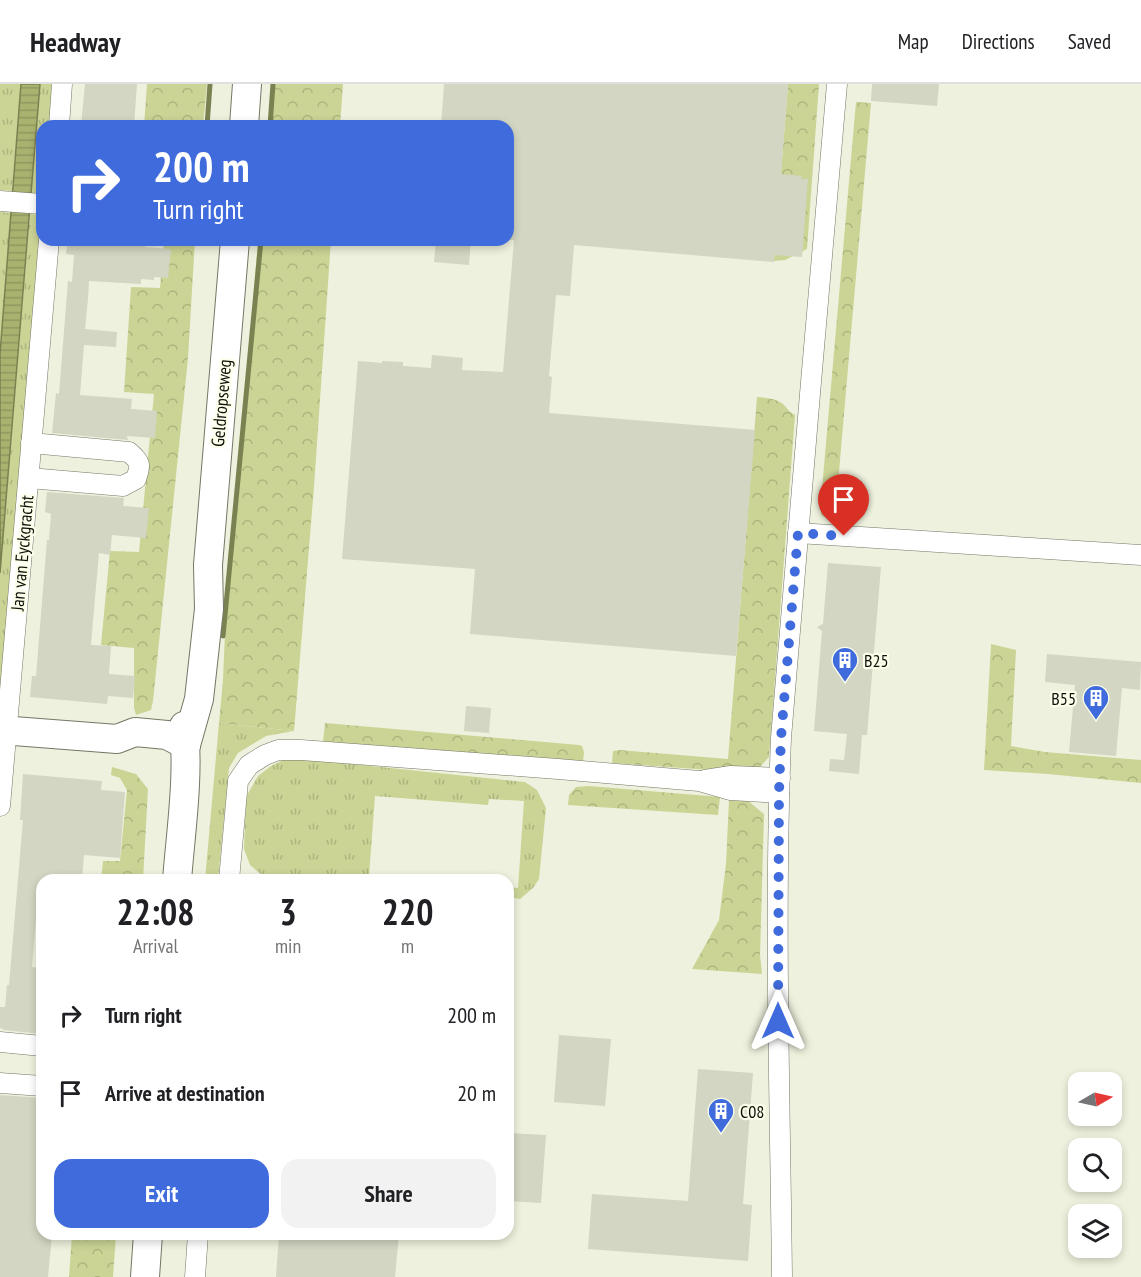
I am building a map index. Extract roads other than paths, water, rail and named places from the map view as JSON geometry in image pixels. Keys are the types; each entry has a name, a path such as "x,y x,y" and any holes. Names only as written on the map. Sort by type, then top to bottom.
{"main road":[{"path":"244,120 247,84"},
{"name":"Geldropseweg","path":"177,874 186,745 181,696 195,607 208,565 235,246"},
{"path":"3,730 117,739 134,748 148,750 166,751 186,745"},
{"path":"144,1277 147,1240"}],"street":[{"path":"59,120 62,84"},
{"path":"782,1277 778,1007 781,738 837,84"},
{"path":"0,201 36,204"},
{"name":"Jan van Eyckgracht","path":"0,806 3,730 48,246"},
{"name":"Jan van Eyckgracht","path":"28,478 123,486 136,480 140,468 139,461 129,452 31,443"},
{"path":"798,533 1141,555"},
{"path":"230,874 238,781 249,765 278,750 558,769 699,782 730,790 779,785"},
{"path":"0,1042 36,1045"},
{"path":"0,1083 36,1086"},
{"path":"195,1277 198,1240"}],"waterway":[{"path":"207,120 210,84"},
{"path":"270,120 273,84"},
{"path":"223,636 260,246"}],"place":[{"name":"B25","path":"845,683"},
{"name":"B55","path":"1096,721"},
{"name":"C08","path":"721,1134"}]}
